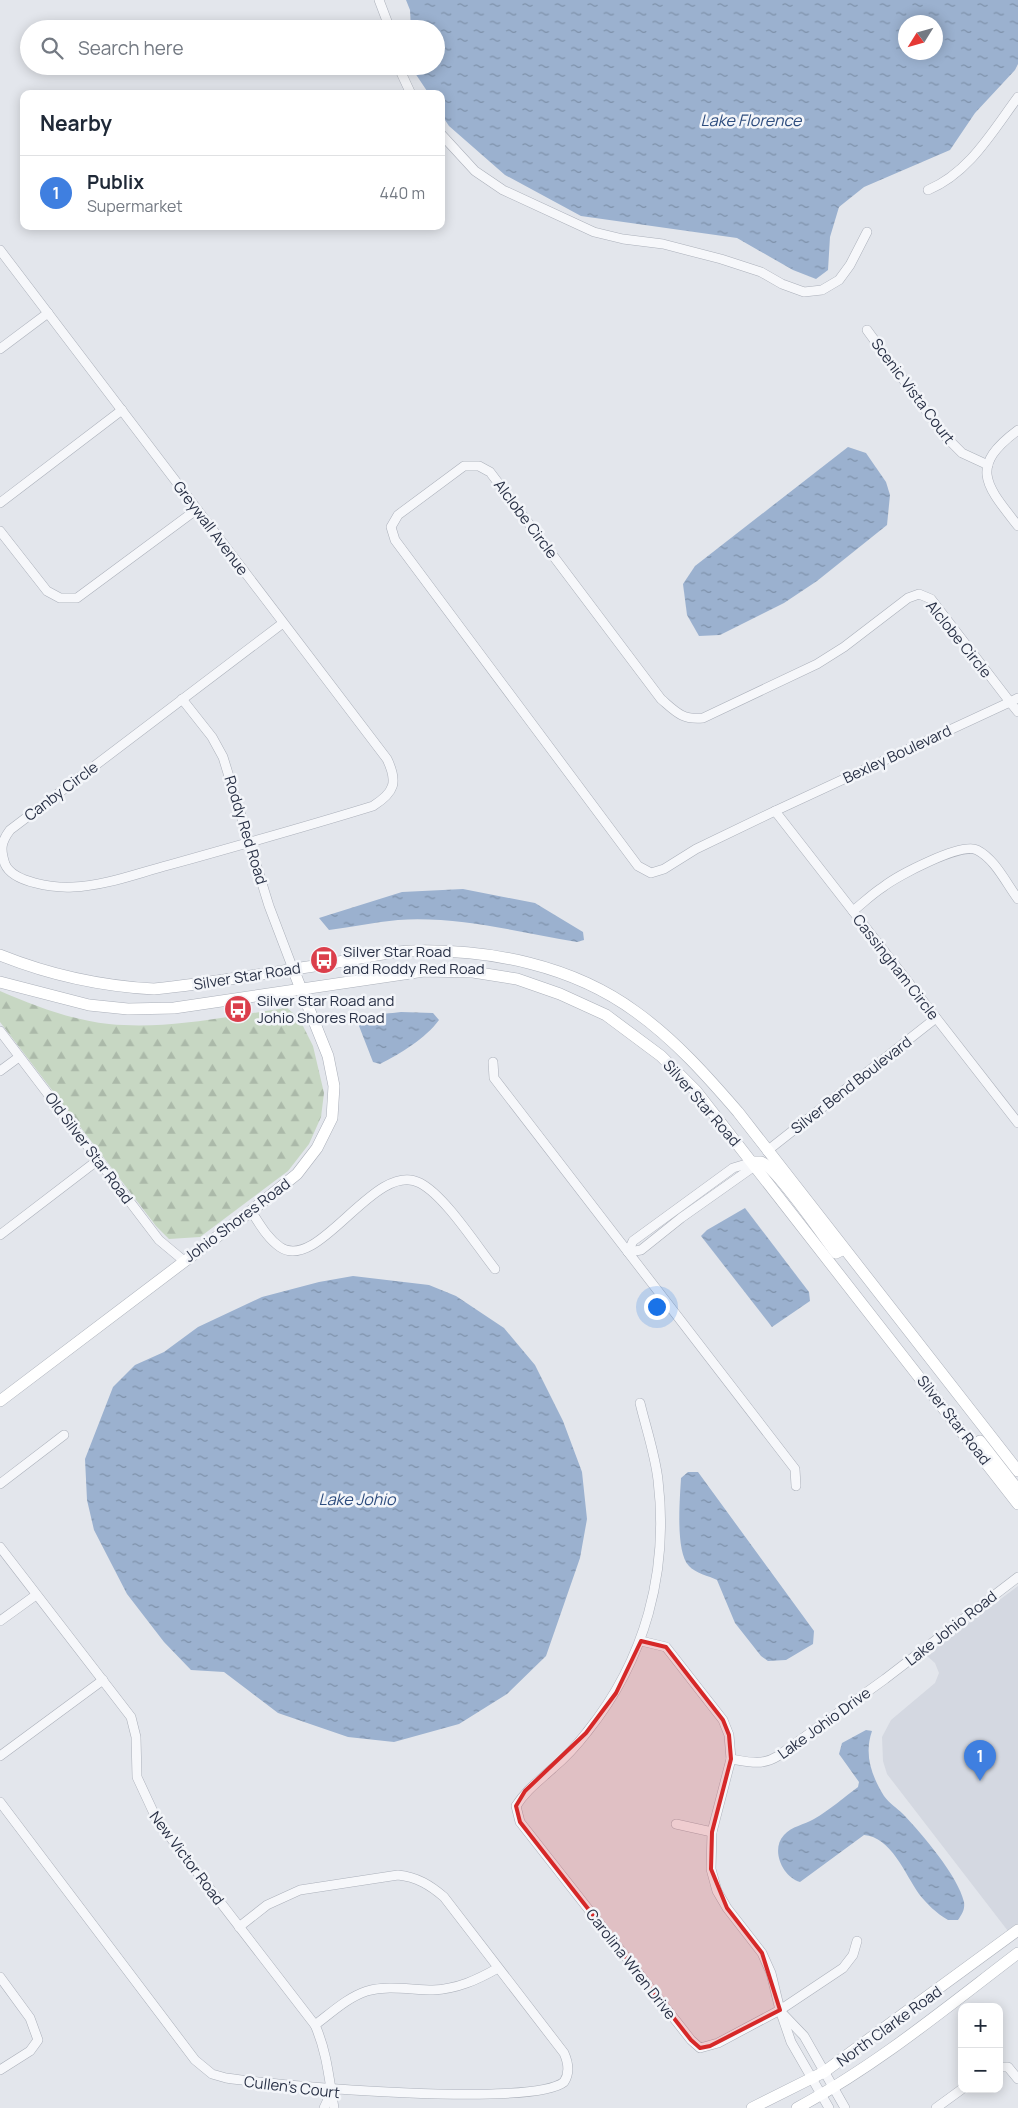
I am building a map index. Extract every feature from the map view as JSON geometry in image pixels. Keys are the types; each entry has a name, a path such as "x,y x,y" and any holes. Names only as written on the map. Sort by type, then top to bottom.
{"main road":[{"name":"Silver Star Road","path":"0,955 78,981 118,987 154,989 409,951 452,951 499,956 536,965 589,983 636,1012 689,1056 738,1112 1018,1472"},
{"name":"Johio Shores Road","path":"0,1400 183,1260 251,1211 297,1174 317,1148 332,1118 334,1086 328,1056 293,969"},
{"name":"Silver Star Road","path":"0,982 90,1005 128,1009 174,1008 424,971 473,972 517,979 560,994 606,1015 661,1056 696,1091 1018,1504"},
{"path":"661,1056 679,1063 750,1146 767,1151"},
{"path":"754,1163 761,1162 767,1166 836,1252 844,1249"},
{"path":"952,1418 962,1419 1018,1490"},
{"name":"North Clarke Road","path":"752,2108 824,2072 1018,1930"},
{"name":"North Clarke Road","path":"797,2108 821,2095 894,2047 1018,1953"}],"street":[{"path":"379,0 387,20"},
{"path":"402,75 409,90"},
{"path":"928,190 941,185 963,168 1018,97"},
{"path":"445,138 475,171 503,190 594,232 623,239 663,244 721,259 761,272 782,284 804,292 822,290 839,280 850,265 867,232"},
{"name":"Greywall Avenue","path":"0,250 387,759 394,773 392,789 385,799 373,806"},
{"path":"0,349 48,313"},
{"name":"Scenic Vista Court","path":"867,330 944,435 962,453 988,465"},
{"path":"0,503 122,410"},
{"path":"1018,430 995,448 988,465 986,480 993,494 1018,526"},
{"name":"Alclobe Circle","path":"775,811 696,849 664,869 651,873 638,866 395,540 391,527 398,515 464,466 479,466 490,472 661,699 675,712 689,719 703,718 817,664 844,647 908,598 919,594 931,599 1014,700"},
{"path":"0,531 46,591 60,598 76,598 196,510"},
{"name":"Canby Circle","path":"283,623 10,830 2,840 0,852 6,867 18,877 47,885 74,887 106,881 250,843 373,806"},
{"name":"Roddy Red Road","path":"182,699 212,736 223,757 269,906 293,969"},
{"path":"1014,700 1018,712"},
{"name":"Bexley Boulevard","path":"775,811 1014,700"},
{"name":"Cassingham Circle","path":"775,811 1018,1123"},
{"path":"853,911 883,887 907,872 959,850 975,849 990,859 1018,899"},
{"name":"Silver Bend Boulevard","path":"767,1151 936,1018"},
{"name":"Old Silver Star Road","path":"0,1031 160,1240 183,1260"},
{"path":"0,1071 19,1057"},
{"path":"493,1062 494,1078 794,1469 796,1486"},
{"path":"0,1235 98,1160"},
{"path":"628,1252 633,1241 733,1168 754,1163"},
{"path":"628,1252 641,1250 754,1163"},
{"path":"251,1211 270,1238 281,1248 296,1251 311,1246 383,1187 400,1180 418,1182 436,1194 495,1268"},
{"path":"686,1202 692,1210"},
{"path":"640,1403 658,1478 662,1532 655,1589 641,1641 666,1648 723,1720 729,1735 731,1759 712,1832 711,1870 717,1891 762,1953 771,1973 780,2010 791,2042 829,2108"},
{"path":"0,1484 64,1435"},
{"name":"New Victor Road","path":"0,1547 131,1717 136,1737 137,1777 157,1820 315,2025 324,2046 334,2108"},
{"name":"Lake Johio Road","path":"885,1679 1018,1577"},
{"path":"0,1621 36,1595"},
{"name":"Carolina Wren Drive","path":"641,1641 616,1693 586,1733 554,1768 525,1791 516,1806 520,1822 691,2040 700,2048 718,2043 780,2010"},
{"name":"Lake Johio Drive","path":"731,1759 768,1763 885,1679"},
{"path":"0,1756 103,1680"},
{"name":"Cullen's Court","path":"0,1802 195,2060 212,2074 226,2078 331,2093 488,2102 531,2098 551,2091 564,2081 569,2064 564,2053 444,1897 429,1884 409,1876 398,1875 300,1890 267,1905 239,1926"},
{"path":"676,1824 712,1832"},
{"path":"780,2010 843,1968 853,1955 857,1941"},
{"path":"315,2025 346,2001 366,1992 388,1988 434,1990 456,1987 474,1982 498,1968"},
{"path":"0,1977 30,2018 38,2040 30,2051 0,2070"},
{"path":"780,2010 804,2036 845,2108"},
{"path":"791,2042 804,2036"},
{"path":"1003,2067 1008,2067 1018,2079"},
{"path":"936,2108 958,2092"},
{"path":"324,2108 331,2093"}],"highlighted area":[{"path":"641,1641 666,1647 723,1720 729,1735 731,1759 712,1832 711,1869 727,1908 762,1953 780,2010 710,2046 700,2048 691,2040 520,1822 516,1806 525,1791 586,1733 616,1693"}],"shaded area":[{"path":"1018,1586 1018,1924 1008,1931 887,1774 883,1761 882,1737 891,1720 935,1683 939,1673 935,1663 926,1655"}],"green space":[{"path":"0,991 67,1016 109,1024 176,1024 287,1008 299,1018 313,1046 324,1093 321,1117 309,1144 288,1171 200,1237 169,1239 156,1226 0,1022"}],"water":[{"name":"Lake Florence","path":"406,0 1018,0 1018,64 1015,70 975,113 950,150 864,187 839,207 830,237 828,270 816,279 793,270 737,238 581,216 505,175 449,126 445,120 445,90 426,90 416,75 445,75 445,20 411,20 410,10"},
{"path":"848,447 866,453 886,482 890,495 887,525 817,581 784,603 720,635 699,636 687,615 683,584 695,566"},
{"path":"463,889 535,903 583,932 584,940 577,942 488,926 421,919 389,921 329,930 319,918 402,892"},
{"path":"401,1012 433,1013 439,1020 420,1039 404,1050 380,1064 373,1062 359,1026 373,1016"},
{"path":"745,1208 809,1292 810,1301 772,1327 701,1236 707,1230"},
{"name":"Lake Johio","path":"353,1276 429,1285 456,1296 504,1328 535,1365 563,1421 582,1472 587,1519 580,1558 546,1656 507,1694 459,1724 394,1742 348,1737 278,1713 224,1672 191,1670 164,1642 127,1594 94,1530 87,1500 85,1459 113,1387 135,1365 164,1352 198,1327 262,1297 319,1282"},
{"path":"688,1472 698,1472 814,1631 813,1644 786,1660 768,1661 761,1656 735,1623 717,1580 689,1566 682,1549 679,1524 681,1478"},
{"path":"866,1730 872,1731 869,1748 870,1764 884,1796 903,1814 929,1844 955,1880 964,1902 962,1914 958,1920 948,1920 929,1905 919,1894 890,1849 874,1837 864,1835 800,1882 788,1875 780,1862 778,1848 784,1835 831,1808 858,1787 859,1782 839,1754 842,1743"}],"place":[{"name":"Silver Star Road and Roddy Red Road","path":"324,960"},
{"name":"Silver Star Road and Johio Shores Road","path":"238,1009"},
{"name":"Publix","path":"980,1781"}]}
